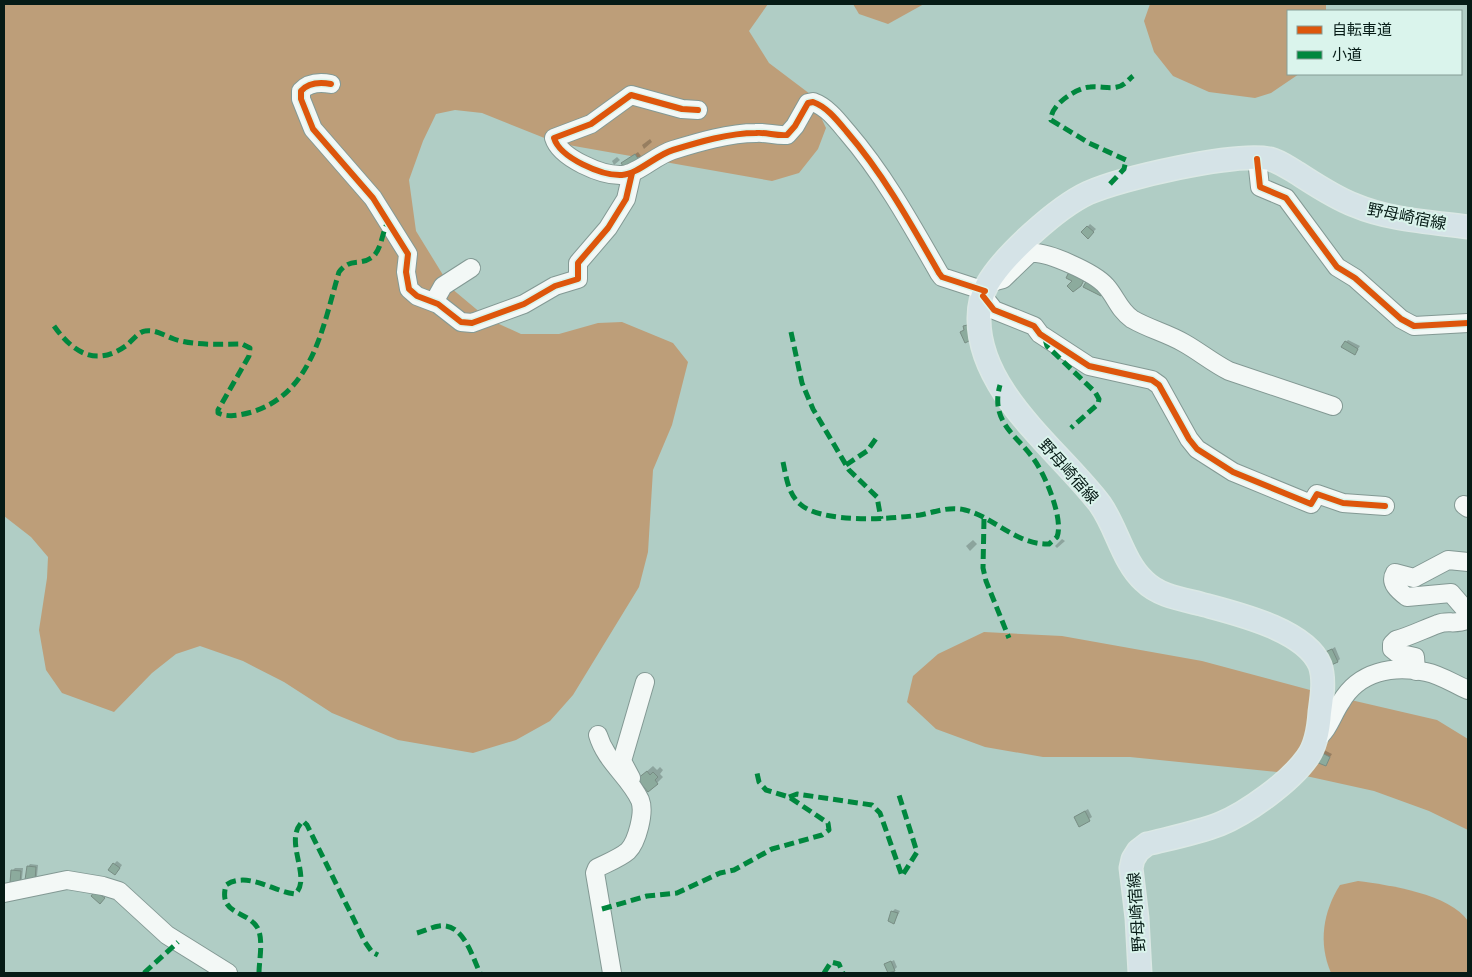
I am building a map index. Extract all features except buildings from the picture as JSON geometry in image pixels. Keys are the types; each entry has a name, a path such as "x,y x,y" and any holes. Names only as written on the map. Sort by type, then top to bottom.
{"main road":[{"name":"野母崎宿線","path":"1140,973 1137,918 1131,868 1133,858 1147,844 1221,823 1251,807 1282,783 1308,758 1316,740 1323,682 1321,668 1313,654 1299,640 1268,625 1170,596 1144,582 1126,556 1114,526 1098,501 1034,432 1000,385 984,350 980,332 979,318 985,290 1003,263 1055,214 1088,194 1110,184 1204,163 1257,158 1277,162 1352,205 1384,215 1468,228"}],"street":[{"path":"331,84 317,83 305,86 301,91 312,129 373,198 408,254 406,272 409,289 417,296 434,302 461,322 472,322 524,304 555,286 578,279 578,263 608,228 626,199 632,173"},
{"path":"698,110 682,109 631,95 591,124 554,138 561,148 586,166 608,174 632,173 657,156 672,150 756,133 787,135 795,126 808,103 813,102 825,108 867,155 912,224 942,277 985,290 1003,279 1030,253 1046,255 1086,272 1105,285 1121,310 1131,318 1156,332 1182,341 1230,372 1334,406"},
{"path":"1257,158 1260,187 1286,198 1337,267 1355,278 1401,319 1414,326 1468,323"},
{"path":"434,302 443,286 471,268"},
{"path":"985,290 994,310 1034,326 1040,334 1089,366 1122,375 1144,378 1159,385 1189,439 1197,449 1233,472 1311,504 1317,494 1343,502 1385,506"},
{"path":"1416,671 1415,657 1396,653 1392,649 1392,644 1396,640 1438,624 1460,623 1466,620 1467,616 1464,608 1452,593 1406,597 1398,590 1393,576 1395,573 1414,578 1448,560 1468,562"},
{"path":"1316,740 1328,727 1341,700 1373,672 1386,670 1416,671 1442,678 1468,690"},
{"path":"612,973 595,873 598,868 627,852 634,844 639,829 639,792 622,761 645,682"},
{"path":"598,735 603,751 640,801"},
{"path":"4,893 67,880 103,886 119,891 167,935 228,973"}],"shaded area":[{"path":"4,4 768,4 749,31 769,63 810,94 826,128 818,149 799,173 772,181 557,143 482,113 455,110 436,114 423,141 409,180 416,231 451,288 488,319 521,334 559,334 598,323 622,322 673,343 688,362 672,425 653,470 648,552 639,587 573,695 550,721 516,740 473,753 398,740 332,713 284,682 243,661 200,646 176,654 152,673 114,712 62,693 46,670 39,630 47,578 48,557 31,537 4,516"},
{"path":"853,4 924,4 888,24 859,14"},
{"path":"1150,4 1326,4 1326,10 1287,10 1287,75 1298,75 1271,93 1255,98 1209,92 1173,76 1154,52 1144,21"},
{"path":"984,632 1062,636 1202,661 1325,694 1437,720 1468,739 1468,830 1429,811 1374,791 1297,774 1130,757 1043,757 985,747 936,729 907,702 913,676 938,654"},
{"path":"1358,881 1418,892 1448,904 1459,912 1468,921 1467,973 1331,973 1327,962 1324,939 1326,917 1340,885"}],"marked path":[{"path":"1110,184 1124,169 1126,160 1089,143 1051,120 1052,114 1059,103 1078,90 1090,87 1111,88 1119,86 1133,76"},
{"path":"54,326 78,350 96,356 116,352 145,331 156,332 191,343 242,344 250,348 249,356 218,413 231,416 252,412 273,403 289,390 302,374 321,335 339,272 343,267 351,263 367,260 375,255 388,222"},
{"path":"791,332 802,383 813,409 849,470 877,497 881,519"},
{"path":"1045,339 1047,346 1095,392 1099,399 1098,404 1071,428"},
{"path":"783,462 788,484 796,500 810,510 824,515 876,519 959,509 986,518 1026,540 1049,544 1057,537 1058,519 1056,508 1048,485 1038,465 1001,418 998,408 1000,385"},
{"path":"846,465 867,451 878,436"},
{"path":"984,519 983,568 986,581 1009,638"},
{"path":"602,909 647,896 677,893 720,873 734,870 772,849 822,835 829,830 828,823 789,797 766,790 759,782 757,773"},
{"path":"789,797 797,794 872,805 880,813 902,876 917,852 899,795"},
{"path":"259,973 261,943 259,932 252,922 229,907 225,895 226,885 234,881 251,881 295,894 300,887 301,879 295,838 297,829 303,821 307,825 365,942 372,952 378,955"},
{"path":"417,933 439,926 447,926 454,929 466,942 480,973"},
{"path":"144,973 178,942"},
{"path":"824,973 831,962 839,964 843,973"}],"cycle path":[{"path":"331,84 315,83 301,91 301,99 313,129 373,198 408,254 406,272 409,289 417,296 438,304 461,322 472,323 524,304 555,286 578,279 578,263 608,228 626,199 632,173"},
{"path":"698,110 682,109 631,95 591,124 554,138 564,152 573,159 593,169 614,175 622,175 634,171 667,152 714,138 746,133 787,135 795,126 808,103 813,102 823,107 836,119 873,165 942,277 985,291"},
{"path":"1257,159 1260,187 1286,198 1337,267 1355,278 1401,319 1414,326 1468,323"},
{"path":"983,296 994,310 1034,326 1040,334 1089,366 1152,380 1159,385 1189,439 1197,449 1233,472 1311,504 1317,494 1343,503 1385,506"}]}
